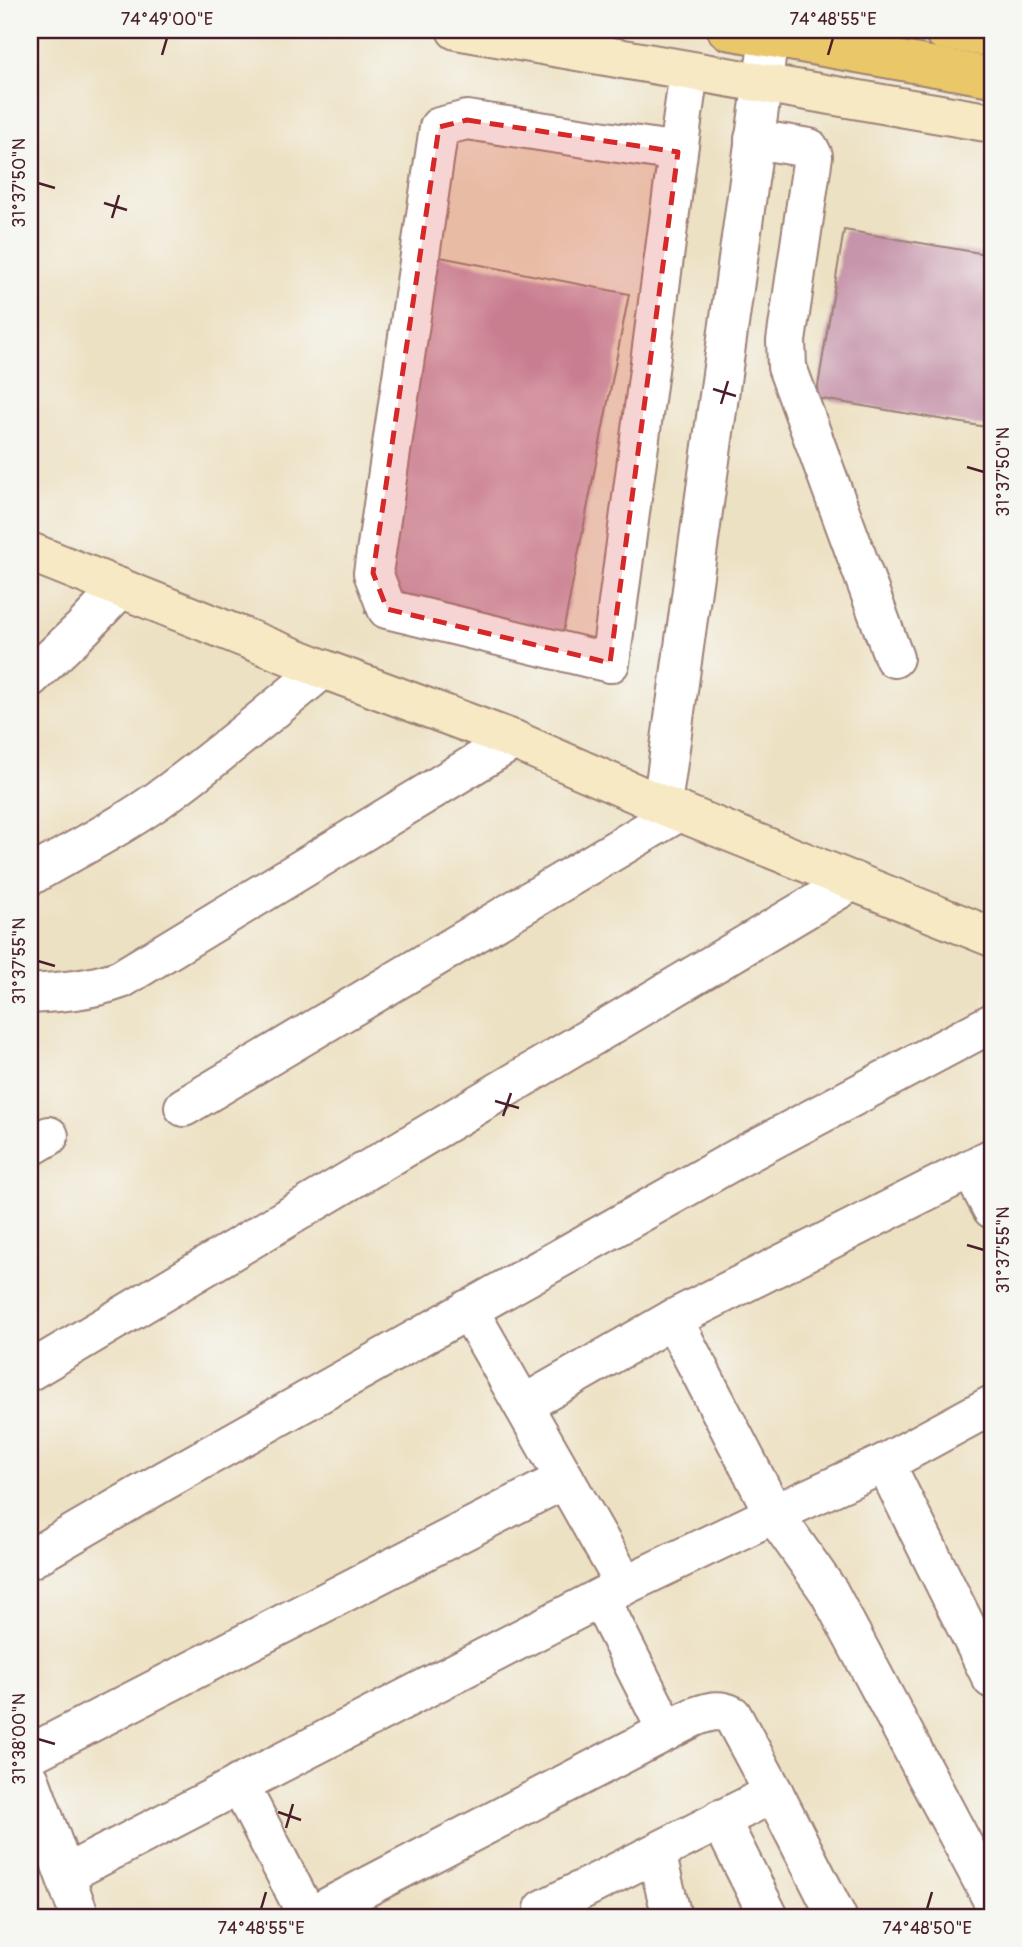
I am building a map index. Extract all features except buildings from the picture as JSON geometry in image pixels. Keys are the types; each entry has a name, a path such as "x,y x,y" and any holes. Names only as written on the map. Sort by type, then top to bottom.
{"main road":[{"path":"727,30 992,77"},
{"path":"943,30 992,38"}],"street":[{"path":"457,30 992,123"},
{"path":"671,808 729,317 769,37"},
{"path":"678,152 467,120 439,127 373,573 387,609 610,663 689,71"},
{"path":"754,139 810,148 813,156 788,327 787,367 894,657"},
{"path":"729,317 788,327"},
{"path":"30,552 323,669 514,740 671,808 992,937"},
{"path":"30,678 121,588"},
{"path":"30,876 166,794 323,669"},
{"path":"30,994 103,986 121,979 514,740"},
{"path":"184,1107 671,808"},
{"path":"30,1371 853,881"},
{"path":"30,1559 737,1158 992,1023"},
{"path":"523,1405 673,1319 981,1164 992,1209"},
{"path":"468,1310 565,1479 667,1731"},
{"path":"673,1319 774,1514 829,1592 992,1899"},
{"path":"66,1874 612,1591 885,1463 992,1405"},
{"path":"885,1463 992,1679"},
{"path":"30,1754 565,1479"},
{"path":"239,1784 309,1917 667,1731 712,1711 724,1711 732,1715 837,1917"},
{"path":"30,1780 80,1917"},
{"path":"540,1914 774,1793"},
{"path":"720,1819 769,1917"},
{"path":"656,1853 672,1917"}],"highlighted area":[{"path":"467,120 678,152 610,663 387,609 373,573 439,127"}]}
